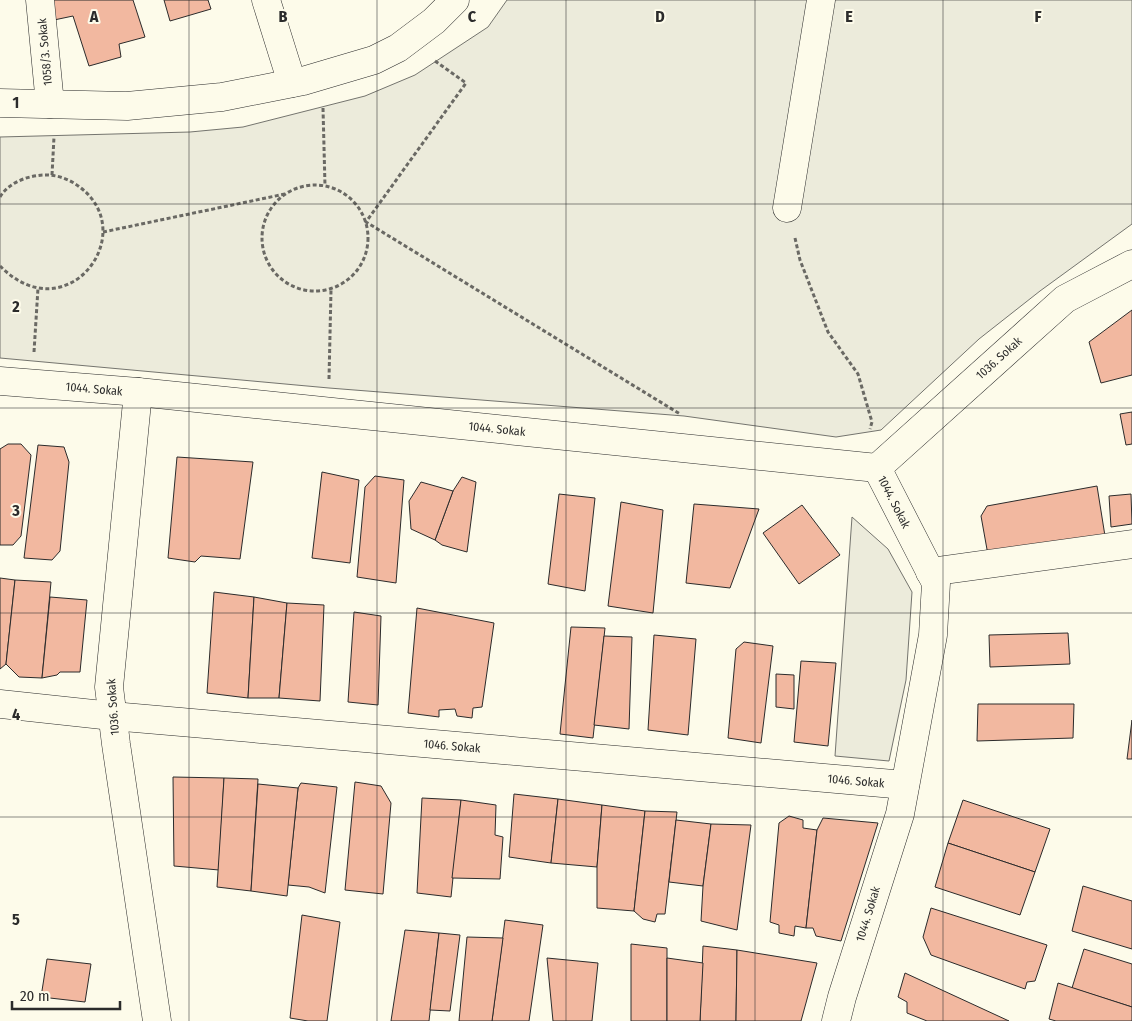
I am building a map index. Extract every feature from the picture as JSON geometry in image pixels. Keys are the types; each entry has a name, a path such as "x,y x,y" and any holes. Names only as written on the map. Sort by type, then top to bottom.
{"street":[{"name":"1058/3. Sokak","path":"40,0 50,104"},
{"path":"266,0 292,83"},
{"path":"0,103 127,106 238,94 292,83 334,73 374,60 398,48 434,21 455,0"},
{"path":"787,208 821,0"},
{"name":"1036. Sokak","path":"870,467 1065,299 1132,264"},
{"name":"1044. Sokak","path":"0,381 138,392 870,467 936,583 933,635 900,814 836,1021"},
{"name":"1036. Sokak","path":"138,392 109,686 157,1021"},
{"path":"930,572 1132,544"},
{"name":"1046. Sokak","path":"0,704 112,716 905,786"}],"path":[{"path":"366,222 466,83 435,61 428,66"},
{"path":"314,109 332,105"},
{"path":"323,107 325,186"},
{"path":"46,136 54,136 52,175"},
{"path":"0,196 18,181 36,175 52,175 73,182 88,193 98,208 103,227 102,245 94,262 82,276 66,286 48,289 28,287 11,278 0,266"},
{"path":"312,185 330,186 346,195 358,207 366,222 369,239 366,256 358,271 346,283 331,290 314,292 296,288 281,279 269,265 263,248 262,230 268,213 279,199 294,189 312,185"},
{"path":"103,232 288,193"},
{"path":"787,208 800,260 828,332 858,374 872,422 870,467"},
{"path":"366,222 684,416 674,415"},
{"path":"33,361 38,288"},
{"path":"329,388 331,290"}],"shaded area":[{"path":"507,0 1132,0 1132,224 1040,291 979,339 881,430 836,437 684,416 329,388 0,358 0,137 190,132 243,127 365,96 415,75 488,27"},
{"path":"852,517 888,549 912,592 906,680 889,761 835,756"}],"building":[{"path":"49,0 133,0 145,37 119,44 121,57 89,66 73,16 54,20"},
{"path":"164,0 208,0 211,9 170,21"},
{"path":"1132,310 1132,375 1101,383 1089,342"},
{"path":"1132,412 1132,444 1126,445 1120,414"},
{"path":"8,444 21,444 31,455 21,536 13,545 0,545 0,449"},
{"path":"38,445 64,447 69,462 60,551 52,560 24,558"},
{"path":"177,457 253,462 240,559 201,556 195,562 168,558"},
{"path":"322,472 359,480 350,563 312,558"},
{"path":"375,476 404,480 396,583 357,577 365,487"},
{"path":"462,477 476,482 467,552 442,545 435,540 453,491"},
{"path":"421,482 453,491 435,540 411,529 409,501"},
{"path":"1097,486 1105,536 988,555 981,516 987,506"},
{"path":"559,494 595,498 585,591 548,584"},
{"path":"1131,494 1132,524 1111,527 1109,496"},
{"path":"621,502 663,510 653,613 608,606"},
{"path":"694,504 759,509 730,588 686,583"},
{"path":"802,505 840,555 799,584 763,533"},
{"path":"0,578 15,580 6,664 0,669"},
{"path":"15,580 51,582 42,678 19,677 6,664"},
{"path":"214,592 254,597 248,698 207,693"},
{"path":"50,597 87,600 80,672 60,672 57,675 42,678"},
{"path":"254,597 287,603 279,698 248,698"},
{"path":"287,603 324,605 320,701 279,698"},
{"path":"417,608 494,623 482,707 473,708 472,718 457,716 455,709 439,710 439,717 408,713"},
{"path":"354,612 381,616 378,705 348,702"},
{"path":"571,627 605,628 593,738 560,734"},
{"path":"1068,633 1070,664 990,667 989,635"},
{"path":"654,635 696,639 688,735 648,730"},
{"path":"604,636 632,637 629,729 594,725"},
{"path":"744,642 773,646 761,743 728,738 736,649"},
{"path":"801,661 836,663 828,746 794,742"},
{"path":"776,674 794,675 794,709 776,707"},
{"path":"978,704 1074,704 1073,738 977,741"},
{"path":"1132,720 1132,759 1127,759"},
{"path":"173,777 224,778 219,870 174,866"},
{"path":"224,778 258,779 251,891 217,887"},
{"path":"355,782 381,786 391,803 383,894 345,890"},
{"path":"301,783 337,787 325,893 309,887 288,885 298,788"},
{"path":"258,784 298,788 287,896 251,891"},
{"path":"514,794 558,799 551,863 509,857"},
{"path":"422,798 461,800 451,897 417,893"},
{"path":"558,799 602,805 597,867 551,863"},
{"path":"461,800 496,805 495,835 503,837 500,879 452,878"},
{"path":"963,800 1050,829 1035,872 948,843"},
{"path":"602,805 645,811 634,911 597,908 597,867"},
{"path":"645,811 677,812 665,914 657,914 655,922 643,919 634,911"},
{"path":"789,816 803,820 803,828 817,830 806,928 795,926 794,936 779,933 779,925 770,922 779,823"},
{"path":"823,818 878,823 841,941 816,936 813,928 806,928 817,830"},
{"path":"676,820 711,824 703,886 669,882"},
{"path":"711,824 751,825 737,930 701,921 703,886"},
{"path":"948,843 1035,872 1020,915 935,887"},
{"path":"1083,886 1132,901 1132,949 1072,931"},
{"path":"931,908 1047,945 1035,981 1027,982 1025,989 931,955 923,937"},
{"path":"302,915 340,922 327,1021 308,1021 290,1018"},
{"path":"505,920 543,925 529,1021 492,1021"},
{"path":"405,930 439,933 429,1021 391,1021"},
{"path":"439,933 460,935 450,1011 430,1010"},
{"path":"467,937 503,938 492,1021 459,1021"},
{"path":"631,944 667,948 667,1021 631,1021"},
{"path":"703,946 737,950 736,1021 700,1021"},
{"path":"1084,949 1132,964 1132,1007 1072,988"},
{"path":"737,950 817,963 801,1021 736,1021"},
{"path":"547,958 598,963 592,1021 553,1021"},
{"path":"667,958 703,963 700,1021 667,1021"},
{"path":"47,959 91,964 85,1002 41,997"},
{"path":"905,973 1009,1021 927,1021 907,1013 907,1002 898,997"},
{"path":"1058,983 1132,1007 1132,1021 1056,1021 1049,1019"}]}
